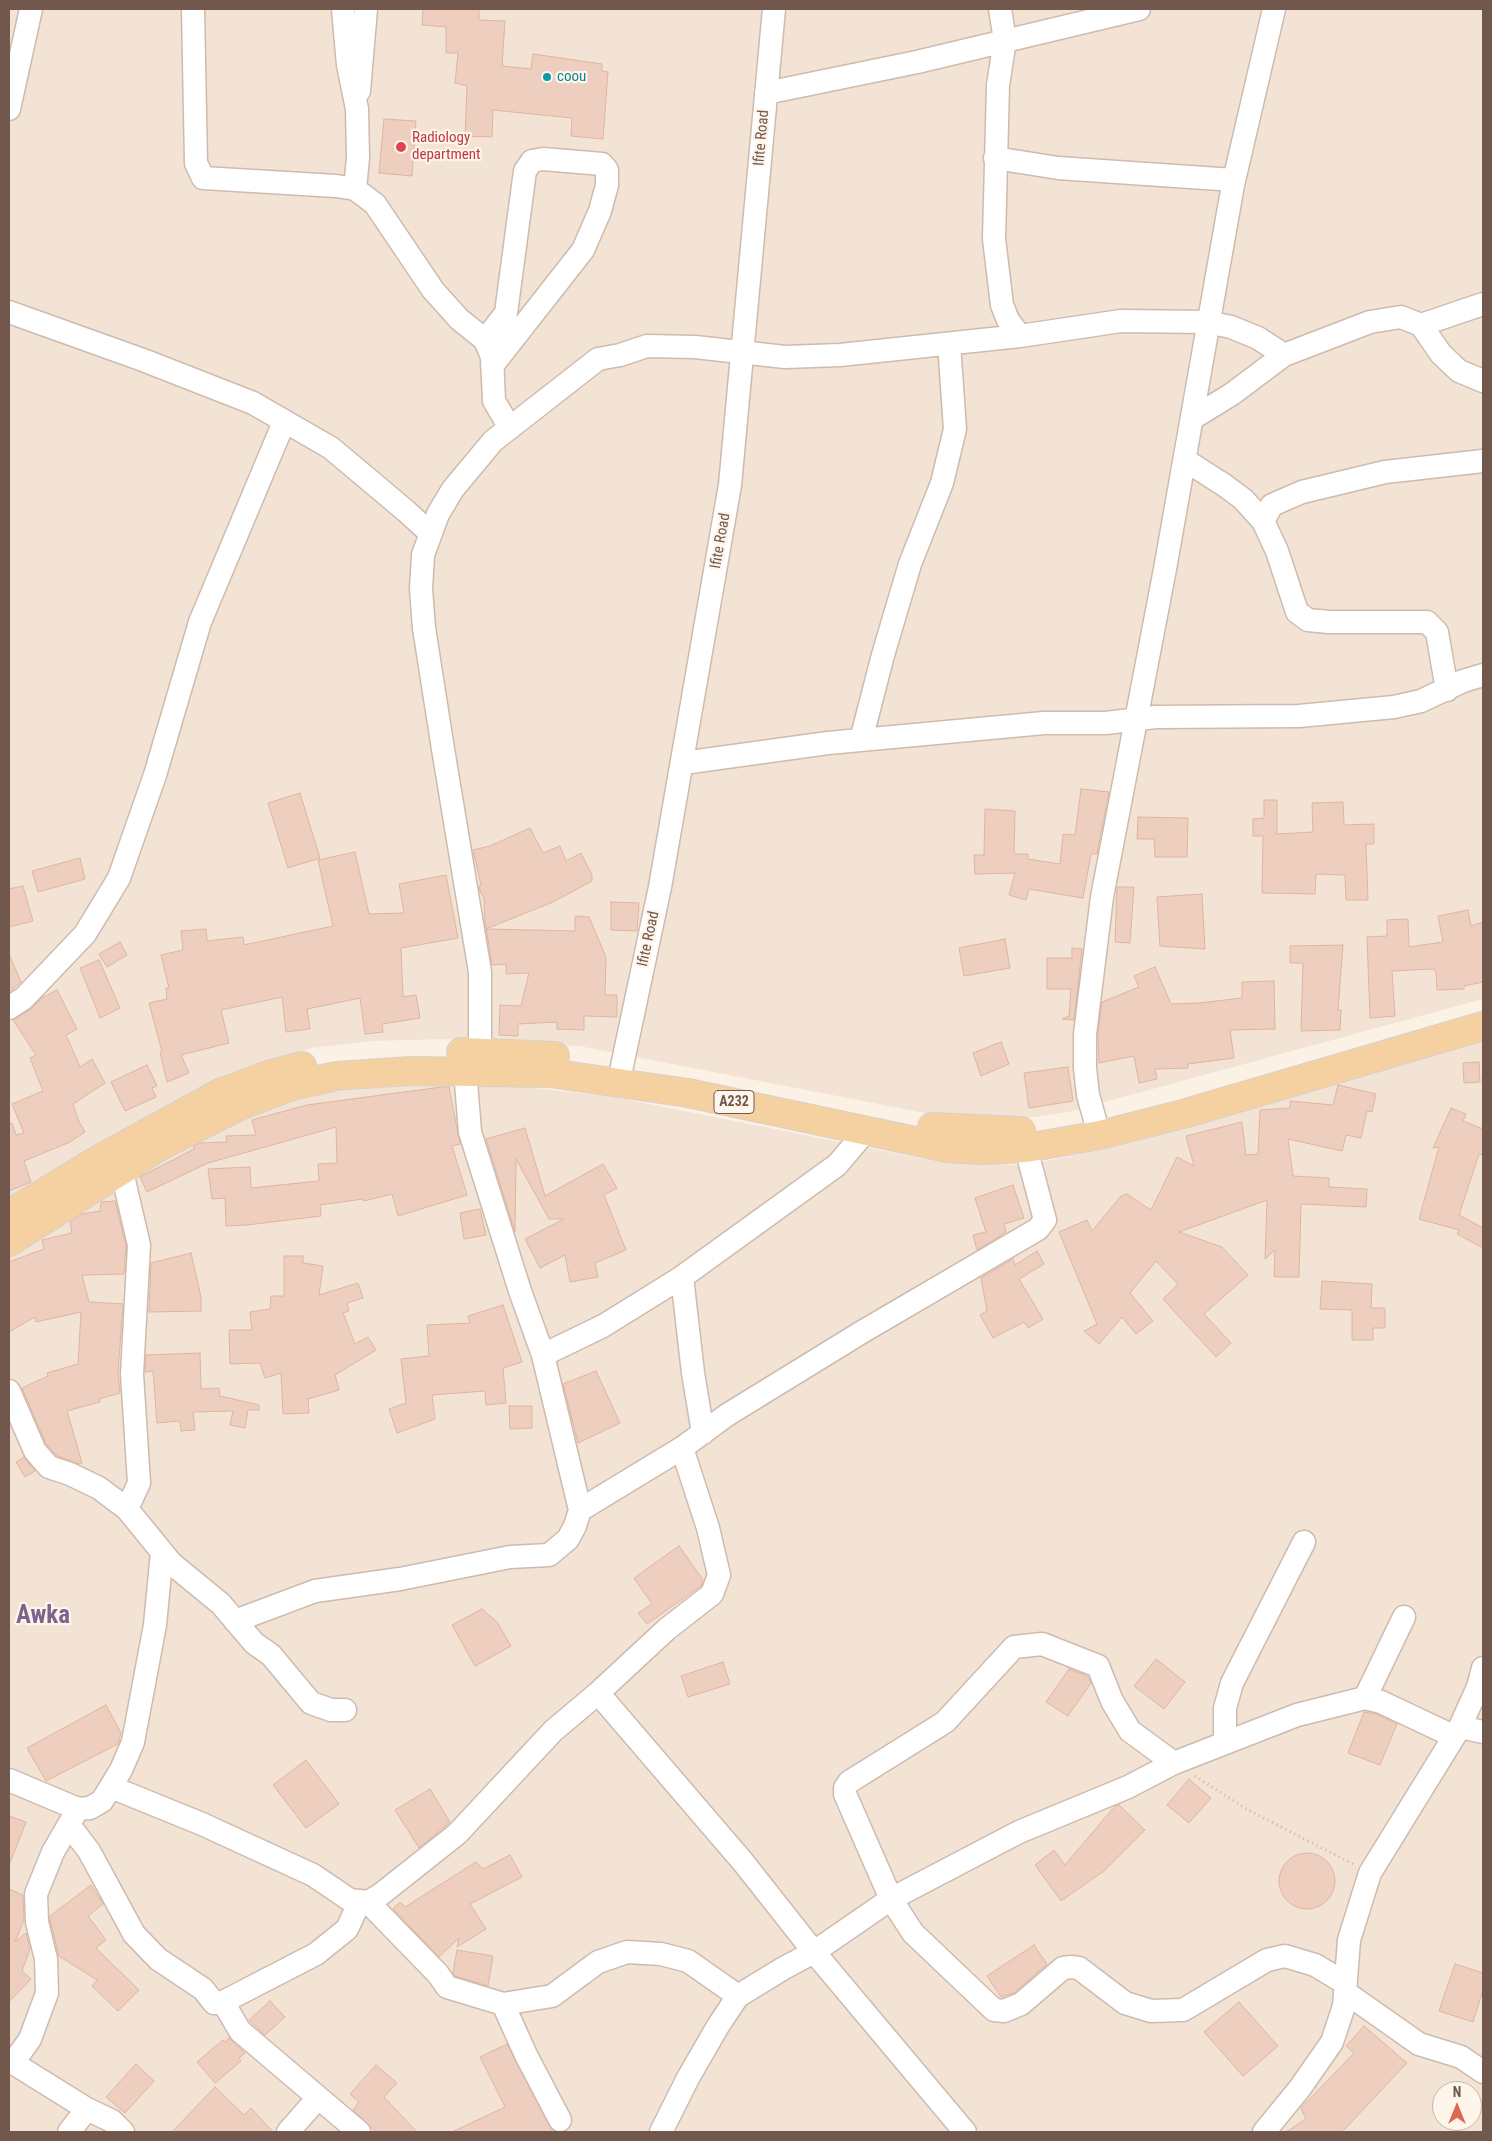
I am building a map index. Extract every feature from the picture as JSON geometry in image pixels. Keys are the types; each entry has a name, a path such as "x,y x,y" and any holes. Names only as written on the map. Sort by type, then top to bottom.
{"main road":[{"name":"A232","path":"9,1214 96,1161 222,1092 271,1074 328,1059 473,1061 566,1056 903,1123 946,1130 1025,1132 1095,1120 1261,1075 1483,1009"},
{"name":"A232","path":"9,1242 122,1172 160,1146 239,1106 295,1085 337,1076 410,1071 473,1061 688,1093 865,1132 948,1148 980,1150 1026,1148 1100,1135 1183,1114 1483,1026"}],"street":[{"path":"9,109 31,9"},
{"path":"193,9 196,163 203,178 336,186 355,189 375,204 433,290 459,319 485,340 492,357 494,400 510,428"},
{"path":"343,9 348,65 357,109"},
{"path":"355,189 358,158 357,109 363,65 366,9"},
{"name":"Ifite Road","path":"622,1066 660,886 683,763 730,485 774,9"},
{"path":"1000,9 1005,40 998,85 994,239 1002,305 1008,320 1020,336"},
{"path":"766,93 917,62 1139,9"},
{"path":"1095,1120 1087,1086 1085,1034 1102,897 1138,718 1193,418 1207,322 1234,180 1274,9"},
{"path":"995,158 1058,168 1234,180"},
{"path":"485,340 506,313 525,171 532,161 543,159 602,164 606,170 606,185 600,211 583,250 492,366"},
{"path":"1421,325 1483,304"},
{"path":"9,312 143,360 253,403 331,448 430,533"},
{"path":"1193,418 1232,394 1284,355 1370,322 1401,317 1421,325 1441,354 1459,371 1483,382"},
{"path":"235,1621 315,1591 400,1579 510,1557 549,1554 568,1539 580,1510 543,1355 520,1291 470,1132 480,972 424,628 421,589 423,555 430,533 438,514 453,489 493,441 598,359 620,355 646,346 695,347 785,357 840,355 1020,336 1121,321 1207,322 1231,327 1258,338 1284,355"},
{"path":"861,740 908,573 942,483 955,429 949,344"},
{"path":"9,1008 24,998 86,934 119,878 155,775 200,622 284,422"},
{"path":"1185,460 1230,490 1263,521 1277,551 1297,612 1308,620 1329,622 1427,622 1437,632 1447,690"},
{"path":"1263,521 1272,505 1302,492 1385,472 1483,461"},
{"path":"683,763 861,740 1044,723 1106,724 1138,718 1254,717 1341,713 1394,708 1447,690 1463,681 1483,675"},
{"path":"543,1355 603,1326 682,1277 837,1166 865,1132"},
{"path":"580,1510 682,1448 728,1415 854,1337 1038,1229 1045,1220 1026,1148"},
{"path":"122,1172 139,1245 132,1374 139,1483 127,1509"},
{"path":"682,1277 692,1373 703,1433"},
{"path":"9,1390 35,1451 49,1467 70,1474 99,1488 127,1509 171,1563 221,1604 254,1643 271,1655 311,1703 331,1710 345,1710"},
{"path":"111,1786 202,1824 304,1871 350,1900 363,1902 380,1896 457,1834 553,1732 667,1629 712,1594 719,1575 708,1528 682,1448"},
{"path":"1225,1743 1225,1708 1232,1683 1304,1542"},
{"path":"124,2132 112,2121 87,2109 11,2063 30,2039 47,1993 46,1959 37,1922 36,1894 53,1852 74,1817 102,1801 121,1770 135,1733 155,1625 162,1552"},
{"path":"1365,1698 1404,1617"},
{"path":"1177,1761 1130,1731 1112,1701 1098,1666 1042,1644 1014,1647 946,1722 849,1782 845,1788 845,1794 891,1899 913,1933 994,2010 1004,2011 1021,2004 1063,1968 1070,1967 1079,1968 1125,2003 1150,2011 1183,2010 1267,1960 1285,1956 1315,1965 1419,2044 1462,2057 1483,2072"},
{"path":"1264,2132 1300,2088 1332,2042 1344,2006 1349,1940 1370,1873 1457,1731 1478,1687 1483,1668"},
{"path":"598,1693 743,1862 814,1952 965,2132"},
{"path":"661,2132 688,2078 738,1996 814,1952 891,1899 1019,1832 1128,1787 1177,1761 1297,1715 1365,1698 1381,1702 1457,1731 1483,1732"},
{"path":"9,1780 74,1817 89,1851 134,1934 158,1959 203,1989 214,2003 223,2002 316,1954 347,1929 363,1902"},
{"path":"363,1902 438,1974 447,1987 503,2004 552,1996 598,1962 627,1952 661,1954 688,1961 738,1996"},
{"path":"223,2002 240,2031 317,2099 358,2132"},
{"path":"503,2004 526,2055 560,2120"},
{"path":"288,2132 317,2099"},
{"path":"69,2132 87,2109"}],"path":[{"path":"1177,1761 1195,1776 1248,1810 1370,1873"}],"shaded area":[{"path":"9,9 1483,9 1483,999 1068,1112 1014,1120 951,1118 579,1046 447,1039 370,1041 312,1048 226,1074 162,1108 9,1204"},
{"path":"1483,1039 1483,2132 9,2132 9,1254 182,1147 237,1120 282,1103 324,1093 451,1082 501,1084 614,1097 925,1159 1014,1165 1046,1161 1123,1145"}],"building":[{"name":"coou","path":"423,9 479,9 479,20 505,21 502,66 531,69 533,54 602,64 602,71 608,72 603,139 571,136 572,118 493,110 492,137 465,136 467,86 455,83 458,53 446,53 446,27 422,25"},
{"path":"384,119 416,121 412,176 379,173"},
{"path":"1081,789 1109,792 1097,854 1091,854 1083,898 1029,889 1026,900 1009,895 1015,873 975,874 974,855 984,855 985,809 1015,811 1014,854 1028,854 1028,859 1060,864 1063,834 1075,835"},
{"path":"300,793 320,858 288,868 268,803"},
{"path":"1264,800 1277,800 1277,834 1313,832 1312,803 1343,802 1344,825 1374,824 1374,844 1366,844 1368,900 1346,900 1345,875 1316,874 1315,894 1262,893 1263,836 1253,836 1253,819 1264,818"},
{"path":"1138,817 1188,818 1187,857 1155,857 1154,839 1137,839"},
{"path":"530,828 543,853 560,846 566,861 581,853 592,875 592,881 553,902 486,929 484,898 480,891 479,886 481,885 473,850 490,846"},
{"path":"355,852 369,914 404,913 399,884 446,875 458,938 401,948 403,997 416,995 420,1018 382,1024 383,1032 365,1034 360,998 307,1009 310,1029 286,1032 282,997 221,1010 229,1043 181,1055 189,1073 167,1082 160,1053 162,1052 149,1003 167,999 166,988 169,988 161,955 183,950 181,931 206,929 207,941 243,937 244,945 333,926 318,860"},
{"path":"80,858 85,879 38,892 32,871"},
{"path":"23,886 33,921 9,927 9,889"},
{"path":"1117,887 1134,887 1130,943 1115,942"},
{"path":"1202,894 1205,949 1160,946 1157,897"},
{"path":"611,902 639,903 637,931 611,930"},
{"path":"1468,910 1471,926 1483,922 1483,982 1464,986 1464,989 1437,990 1436,971 1433,969 1392,971 1395,1016 1370,1018 1367,937 1387,936 1387,920 1408,919 1409,947 1443,942 1438,916"},
{"path":"575,916 589,917 606,957 605,995 617,995 617,1017 584,1016 584,1030 557,1029 557,1022 518,1024 518,1036 499,1035 500,1005 521,1006 529,973 506,974 506,964 492,965 486,929 575,931"},
{"path":"1005,939 1010,968 964,976 959,948"},
{"path":"120,942 127,955 107,967 99,954"},
{"path":"1343,945 1338,1010 1341,1010 1340,1030 1301,1031 1303,963 1290,963 1290,946"},
{"path":"1072,948 1082,949 1074,1020 1062,1019 1069,1016 1071,989 1047,989 1047,958 1072,958"},
{"path":"9,954 21,982 9,992"},
{"path":"99,960 120,1008 100,1018 80,968"},
{"path":"1155,967 1171,1004 1242,998 1242,982 1274,981 1275,1029 1230,1030 1234,1058 1188,1064 1188,1068 1155,1069 1157,1079 1139,1083 1134,1056 1099,1063 1098,1035 1102,1002 1139,987 1134,976"},
{"path":"57,990 77,1029 66,1035 80,1067 92,1059 105,1083 73,1104 79,1122 85,1132 70,1142 24,1161 31,1182 9,1191 9,1124 12,1123 16,1135 24,1133 12,1104 43,1091 30,1058 36,1055 13,1020 31,1009 42,998"},
{"path":"1001,1042 1009,1064 981,1076 973,1053"},
{"path":"1479,1062 1480,1082 1464,1083 1463,1063"},
{"path":"147,1065 157,1086 152,1088 156,1097 125,1111 111,1082"},
{"path":"1068,1067 1073,1101 1029,1108 1024,1073"},
{"path":"1338,1085 1376,1094 1372,1112 1367,1111 1361,1138 1346,1135 1342,1151 1288,1139 1293,1176 1329,1178 1329,1187 1367,1189 1366,1207 1301,1204 1299,1277 1274,1277 1275,1250 1265,1259 1267,1200 1179,1232 1222,1247 1248,1275 1204,1314 1231,1343 1216,1357 1163,1299 1178,1284 1156,1261 1130,1293 1153,1321 1136,1334 1122,1317 1099,1344 1084,1331 1097,1324 1059,1232 1087,1220 1092,1231 1121,1196 1127,1194 1151,1210 1177,1157 1194,1166 1186,1136 1242,1122 1246,1155 1258,1154 1260,1110 1290,1108 1290,1101 1333,1105"},
{"path":"449,1087 460,1144 452,1146 467,1195 398,1216 392,1194 364,1201 363,1199 320,1205 321,1216 226,1226 225,1198 212,1199 208,1169 250,1167 251,1188 319,1181 318,1164 337,1163 336,1127 208,1163 147,1192 140,1177 194,1149 194,1146 200,1143 227,1142 226,1136 256,1135 252,1120 307,1105"},
{"path":"1451,1108 1466,1114 1463,1121 1483,1129 1483,1155 1479,1154 1459,1215 1483,1228 1483,1248 1457,1234 1459,1230 1419,1219 1439,1147 1433,1148"},
{"path":"525,1128 545,1196 603,1164 617,1188 604,1195 626,1250 595,1263 598,1277 570,1282 565,1255 540,1268 525,1239 564,1219 549,1219 516,1159 515,1232 486,1139"},
{"path":"1013,1185 1024,1218 1004,1224 1006,1232 977,1250 973,1235 986,1232 975,1198"},
{"path":"115,1201 126,1246 124,1274 82,1275 89,1302 123,1304 118,1372 120,1393 99,1399 100,1402 67,1411 82,1463 79,1464 57,1456 46,1444 22,1388 48,1376 47,1373 78,1364 81,1312 36,1322 35,1317 9,1332 9,1262 44,1249 42,1240 72,1233 70,1222 82,1214 100,1211 101,1202"},
{"path":"480,1209 486,1235 464,1239 460,1213"},
{"path":"1037,1251 1044,1264 1019,1279 1043,1319 1028,1328 1024,1322 993,1338 980,1315 987,1311 981,1278 1013,1259 1015,1265"},
{"path":"191,1253 201,1297 201,1311 149,1312 151,1263"},
{"path":"284,1256 303,1256 303,1263 323,1266 319,1295 358,1283 363,1298 347,1303 349,1311 343,1313 355,1344 368,1337 376,1350 335,1375 339,1390 308,1399 309,1413 283,1414 281,1373 265,1378 260,1363 230,1364 229,1330 252,1330 250,1312 270,1309 271,1296 284,1296"},
{"path":"1322,1281 1372,1284 1371,1308 1385,1308 1385,1328 1373,1328 1373,1340 1352,1340 1352,1310 1320,1309"},
{"path":"503,1305 522,1362 503,1368 506,1403 486,1405 485,1391 432,1395 435,1419 397,1433 389,1409 406,1403 401,1359 429,1356 427,1325 470,1323 468,1316"},
{"path":"200,1353 201,1389 219,1388 220,1396 259,1405 259,1410 248,1410 245,1428 230,1425 233,1411 193,1412 195,1430 181,1431 180,1421 157,1423 153,1371 145,1372 146,1355"},
{"path":"596,1371 620,1423 578,1443 563,1384"},
{"path":"509,1406 532,1406 532,1428 510,1429"},
{"path":"24,1457 35,1471 25,1477 16,1462"},
{"path":"679,1546 703,1580 701,1586 647,1624 638,1613 652,1604 634,1578"},
{"path":"482,1609 497,1622 511,1646 475,1666 452,1625"},
{"path":"1156,1659 1185,1682 1164,1709 1134,1686"},
{"path":"723,1662 730,1684 688,1697 681,1676"},
{"path":"1069,1669 1089,1678 1091,1683 1068,1716 1046,1702"},
{"path":"106,1705 121,1733 118,1744 46,1781 27,1748"},
{"path":"1364,1712 1377,1714 1397,1724 1380,1765 1348,1753"},
{"path":"306,1760 339,1804 306,1828 273,1785"},
{"path":"1189,1779 1211,1798 1189,1823 1167,1805"},
{"path":"430,1789 450,1822 419,1848 395,1810"},
{"path":"1119,1805 1145,1830 1104,1871 1061,1901 1035,1865 1054,1850 1065,1865 1115,1806"},
{"path":"9,1816 26,1822 10,1863 9,1863"},
{"path":"1307,1853 1322,1858 1330,1866 1335,1881 1330,1896 1322,1904 1307,1909 1292,1904 1284,1896 1279,1881 1284,1866 1292,1858"},
{"path":"510,1855 522,1877 470,1904 486,1929 457,1947 459,1938 439,1957 393,1909 400,1902 405,1907 476,1862 483,1869"},
{"path":"91,1885 103,1904 88,1916 106,1940 96,1948 139,1990 118,2011 92,1986 97,1980 59,1956 50,1920 50,1916"},
{"path":"9,1889 23,1895 24,1920 15,1942 26,1933 30,1949 22,1971 31,1979 9,2002"},
{"path":"1034,1945 1047,1964 1014,1993 1001,1997 987,1976"},
{"path":"457,1950 493,1956 488,1986 455,1976 453,1972"},
{"path":"1455,1964 1483,1973 1483,1990 1473,2022 1439,2011"},
{"path":"270,2001 285,2017 265,2035 249,2020"},
{"path":"1239,2002 1278,2046 1243,2076 1204,2032"},
{"path":"1364,2026 1407,2063 1342,2132 1286,2132 1306,2119 1301,2108 1354,2053 1346,2046"},
{"path":"229,2038 245,2053 239,2058 241,2061 215,2083 197,2062 223,2040 225,2042"},
{"path":"507,2044 553,2132 452,2132 505,2107 480,2057"},
{"path":"136,2064 154,2081 125,2113 106,2097"},
{"path":"376,2065 397,2083 384,2097 417,2132 376,2132 353,2110 359,2102 350,2094"},
{"path":"215,2087 244,2115 251,2108 273,2132 172,2132"}],"place":[{"name":"coou","path":"547,77"},
{"name":"Radiology department","path":"401,147"}],"district":[{"name":"Awka","path":"43,1617"}]}
